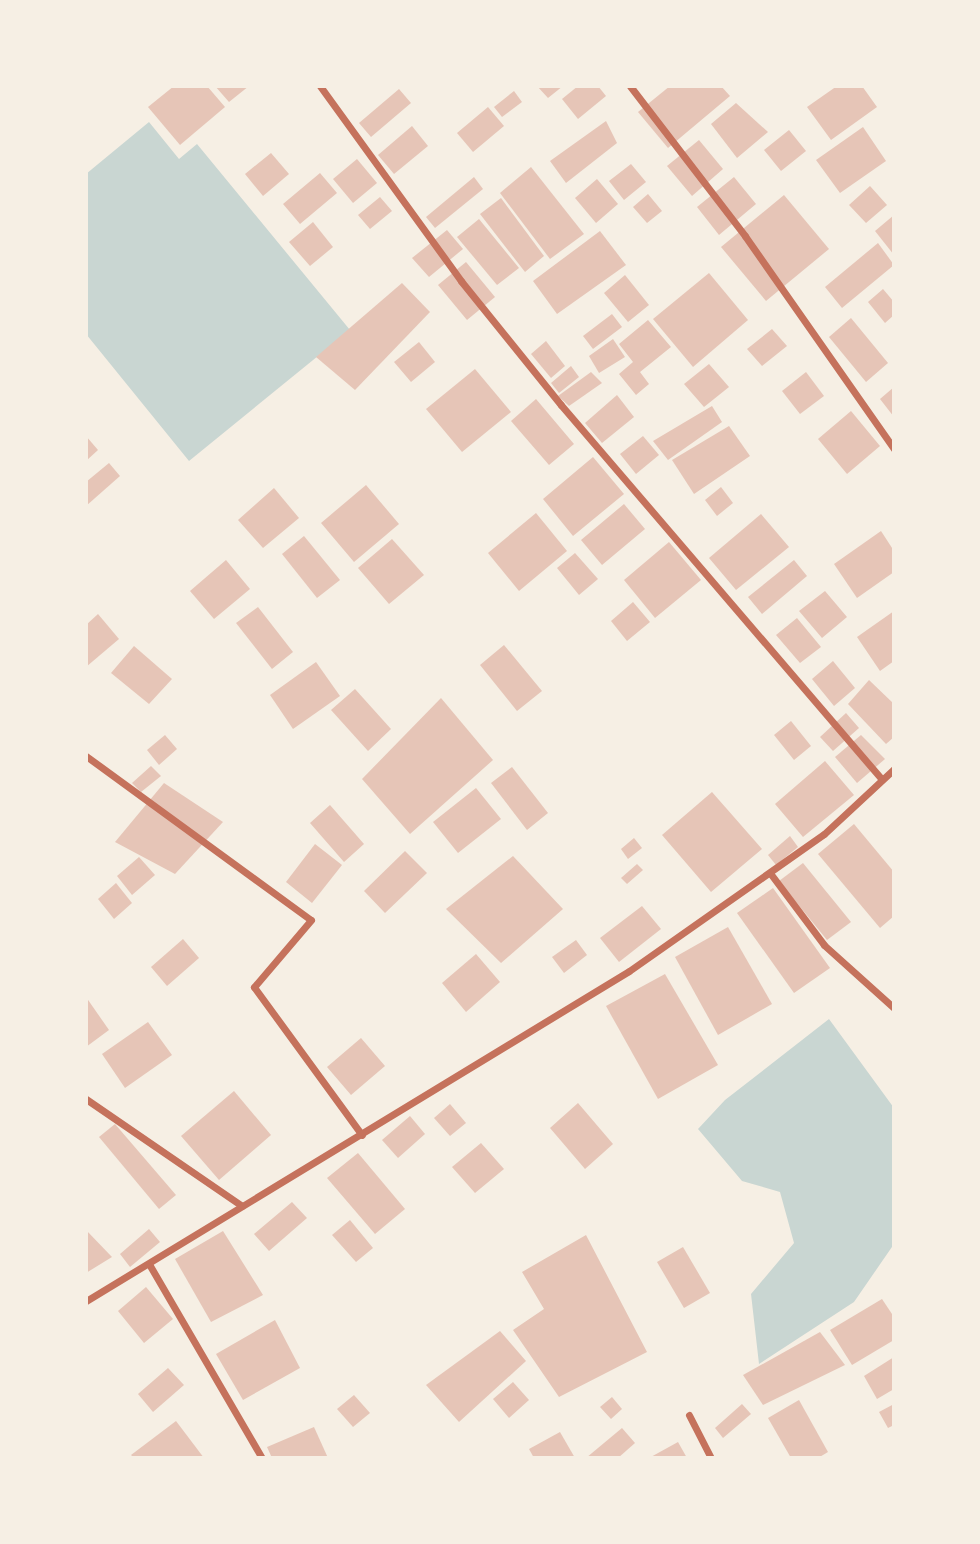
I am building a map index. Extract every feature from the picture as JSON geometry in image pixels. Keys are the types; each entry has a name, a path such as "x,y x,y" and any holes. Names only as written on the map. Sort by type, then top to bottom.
{"street":[{"path":"320,86 461,281 544,384 881,779"},
{"path":"630,86 745,236 894,449"},
{"path":"86,755 311,920 254,987 362,1135"},
{"path":"86,1301 629,971 824,834 894,769"},
{"path":"770,873 824,945 894,1008"},
{"path":"86,1099 242,1206"},
{"path":"149,1264 262,1458"},
{"path":"689,1415 711,1458"}],"shaded area":[{"path":"149,122 179,159 197,144 350,330 189,461 86,334 86,174"},
{"path":"829,1019 894,1108 894,1244 854,1302 759,1364 751,1294 794,1243 780,1192 742,1181 698,1129 725,1100"}],"building":[{"path":"174,86 207,86 225,107 180,145 148,107"},
{"path":"215,86 249,86 229,102"},
{"path":"537,86 563,86 548,98"},
{"path":"578,86 598,86 606,96 578,119 562,99"},
{"path":"670,86 721,86 730,96 668,148 638,112"},
{"path":"837,86 862,86 877,107 831,140 807,107"},
{"path":"399,89 411,103 371,137 359,123"},
{"path":"514,91 522,102 502,117 494,107"},
{"path":"736,103 768,132 737,158 711,124"},
{"path":"488,107 504,126 473,152 457,133"},
{"path":"606,121 617,143 566,183 550,161"},
{"path":"412,126 428,146 394,174 378,155"},
{"path":"863,127 886,161 840,193 816,160"},
{"path":"789,130 806,151 781,171 764,150"},
{"path":"699,140 723,169 692,196 667,166"},
{"path":"271,153 289,174 263,196 245,174"},
{"path":"357,159 377,183 353,203 333,179"},
{"path":"631,164 646,182 624,200 609,181"},
{"path":"531,167 584,234 550,259 500,193"},
{"path":"320,173 337,193 300,224 283,204"},
{"path":"474,177 483,189 435,228 426,217"},
{"path":"734,177 756,204 719,235 697,207"},
{"path":"597,179 618,204 596,223 575,198"},
{"path":"870,186 887,205 866,223 849,205"},
{"path":"648,194 662,211 647,223 633,207"},
{"path":"784,195 829,249 766,301 721,247"},
{"path":"380,197 392,211 370,229 358,215"},
{"path":"501,198 544,256 525,272 480,214"},
{"path":"894,215 894,255 875,231"},
{"path":"479,219 519,268 497,285 457,237"},
{"path":"313,222 333,247 310,266 289,242"},
{"path":"447,230 463,249 429,277 412,258"},
{"path":"600,231 626,265 557,314 533,281"},
{"path":"878,243 894,265 842,308 825,287"},
{"path":"466,262 495,297 467,320 438,285"},
{"path":"709,273 748,320 693,367 653,319"},
{"path":"625,275 649,305 628,322 604,293"},
{"path":"402,283 430,312 355,390 316,357"},
{"path":"883,289 894,302 894,315 885,323 868,302"},
{"path":"612,314 622,327 593,349 583,336"},
{"path":"851,318 888,363 866,382 829,337"},
{"path":"648,320 671,347 640,372 649,384 636,395 619,374 633,362 619,344"},
{"path":"772,329 787,346 762,366 747,349"},
{"path":"613,339 625,357 599,373 589,356"},
{"path":"546,341 565,366 551,378 531,354"},
{"path":"419,342 435,362 411,382 394,362"},
{"path":"709,364 729,387 704,407 684,384"},
{"path":"571,366 579,377 559,393 551,383"},
{"path":"475,369 511,412 462,452 426,409"},
{"path":"591,372 602,383 569,406 558,396"},
{"path":"806,372 824,396 800,414 782,391"},
{"path":"894,387 894,417 880,399"},
{"path":"617,395 634,417 602,443 585,423"},
{"path":"536,399 574,444 549,465 511,421"},
{"path":"712,406 722,422 668,460 653,441"},
{"path":"851,411 880,446 847,474 818,439"},
{"path":"729,426 750,456 694,494 672,460"},
{"path":"86,436 98,450 86,461"},
{"path":"643,436 659,455 636,474 620,454"},
{"path":"593,457 624,494 573,536 543,499"},
{"path":"109,463 120,476 86,506 86,482"},
{"path":"366,485 399,524 354,562 321,523"},
{"path":"721,487 733,503 717,516 705,500"},
{"path":"274,488 299,518 263,548 238,520"},
{"path":"624,504 645,529 602,565 581,540"},
{"path":"536,513 567,551 519,591 488,553"},
{"path":"761,514 789,547 736,590 709,558"},
{"path":"881,531 894,551 894,572 857,598 834,564"},
{"path":"304,536 340,580 317,598 282,554"},
{"path":"392,539 424,575 389,604 358,568"},
{"path":"669,542 701,580 655,618 624,580"},
{"path":"575,553 598,579 579,595 557,568"},
{"path":"226,560 250,589 214,619 190,591"},
{"path":"794,560 807,576 762,614 748,597"},
{"path":"825,591 847,617 822,638 799,611"},
{"path":"633,602 650,622 627,641 611,621"},
{"path":"258,607 293,652 272,669 236,623"},
{"path":"894,611 894,661 880,671 857,637"},
{"path":"98,614 119,639 86,667 86,625"},
{"path":"797,618 821,647 800,663 776,635"},
{"path":"504,645 542,691 517,711 480,665"},
{"path":"134,646 172,679 149,704 111,673"},
{"path":"833,661 855,688 834,706 812,679"},
{"path":"316,662 340,696 293,729 270,695"},
{"path":"869,680 894,704 894,737 886,744 848,704"},
{"path":"355,689 391,729 368,751 331,710"},
{"path":"441,698 493,760 410,834 362,779"},
{"path":"846,713 859,728 833,751 820,737"},
{"path":"791,721 811,746 794,760 774,735"},
{"path":"165,735 177,749 159,765 147,750"},
{"path":"861,735 885,759 857,783 835,757"},
{"path":"825,761 854,795 803,837 775,804"},
{"path":"151,766 161,776 141,792 132,783"},
{"path":"512,767 548,813 527,830 491,783"},
{"path":"164,783 223,822 175,874 115,842"},
{"path":"476,788 501,819 458,853 433,822"},
{"path":"712,792 762,849 711,892 662,835"},
{"path":"330,805 364,844 344,862 310,823"},
{"path":"854,824 894,872 894,916 880,928 818,854"},
{"path":"790,836 798,847 776,865 768,855"},
{"path":"634,838 642,848 628,859 621,849"},
{"path":"315,844 342,865 312,903 286,882"},
{"path":"405,851 427,873 385,913 364,891"},
{"path":"513,856 563,909 501,963 446,909"},
{"path":"139,857 155,875 132,895 117,876"},
{"path":"803,863 851,922 827,940 779,881"},
{"path":"637,864 643,870 627,884 621,878"},
{"path":"116,883 132,903 114,919 98,899"},
{"path":"773,888 830,968 794,993 737,913"},
{"path":"642,906 661,929 619,962 600,938"},
{"path":"728,927 772,1004 718,1035 675,957"},
{"path":"183,939 199,958 167,986 151,967"},
{"path":"576,940 587,955 564,973 552,957"},
{"path":"476,954 500,982 466,1012 442,983"},
{"path":"665,974 718,1065 658,1099 606,1006"},
{"path":"86,997 109,1030 86,1047"},
{"path":"148,1022 172,1055 125,1088 102,1054"},
{"path":"361,1038 385,1066 351,1095 327,1067"},
{"path":"234,1091 271,1135 219,1180 181,1136"},
{"path":"578,1103 613,1144 585,1169 550,1128"},
{"path":"450,1104 466,1123 450,1136 434,1118"},
{"path":"410,1116 425,1134 398,1158 382,1140"},
{"path":"115,1124 176,1195 159,1209 99,1137"},
{"path":"481,1143 504,1169 475,1193 452,1167"},
{"path":"358,1153 405,1209 375,1234 327,1178"},
{"path":"292,1202 307,1218 269,1251 254,1234"},
{"path":"350,1220 373,1248 356,1262 332,1235"},
{"path":"149,1229 160,1242 130,1267 120,1254"},
{"path":"86,1230 112,1257 86,1273"},
{"path":"223,1231 263,1295 211,1322 175,1259"},
{"path":"586,1235 647,1352 559,1397 513,1330 544,1309 522,1272"},
{"path":"683,1247 710,1293 684,1308 657,1262"},
{"path":"146,1287 173,1319 144,1343 118,1311"},
{"path":"882,1299 894,1317 894,1340 852,1365 830,1330"},
{"path":"275,1320 300,1368 243,1400 216,1354"},
{"path":"500,1331 526,1361 459,1422 426,1385"},
{"path":"820,1332 845,1365 763,1405 743,1375"},
{"path":"894,1357 894,1389 877,1399 864,1376"},
{"path":"168,1368 184,1385 153,1412 138,1394"},
{"path":"513,1382 529,1400 509,1418 493,1399"},
{"path":"354,1395 370,1413 353,1427 337,1409"},
{"path":"612,1397 622,1409 611,1419 600,1407"},
{"path":"799,1400 828,1452 818,1458 791,1458 768,1418"},
{"path":"742,1404 751,1414 723,1438 715,1428"},
{"path":"894,1404 894,1425 888,1428 879,1412"},
{"path":"176,1421 204,1458 134,1458 131,1455"},
{"path":"314,1427 328,1458 272,1458 267,1447"},
{"path":"622,1428 635,1443 618,1458 586,1458"},
{"path":"560,1432 575,1458 534,1458 529,1449"},
{"path":"678,1442 687,1458 649,1458"}]}
